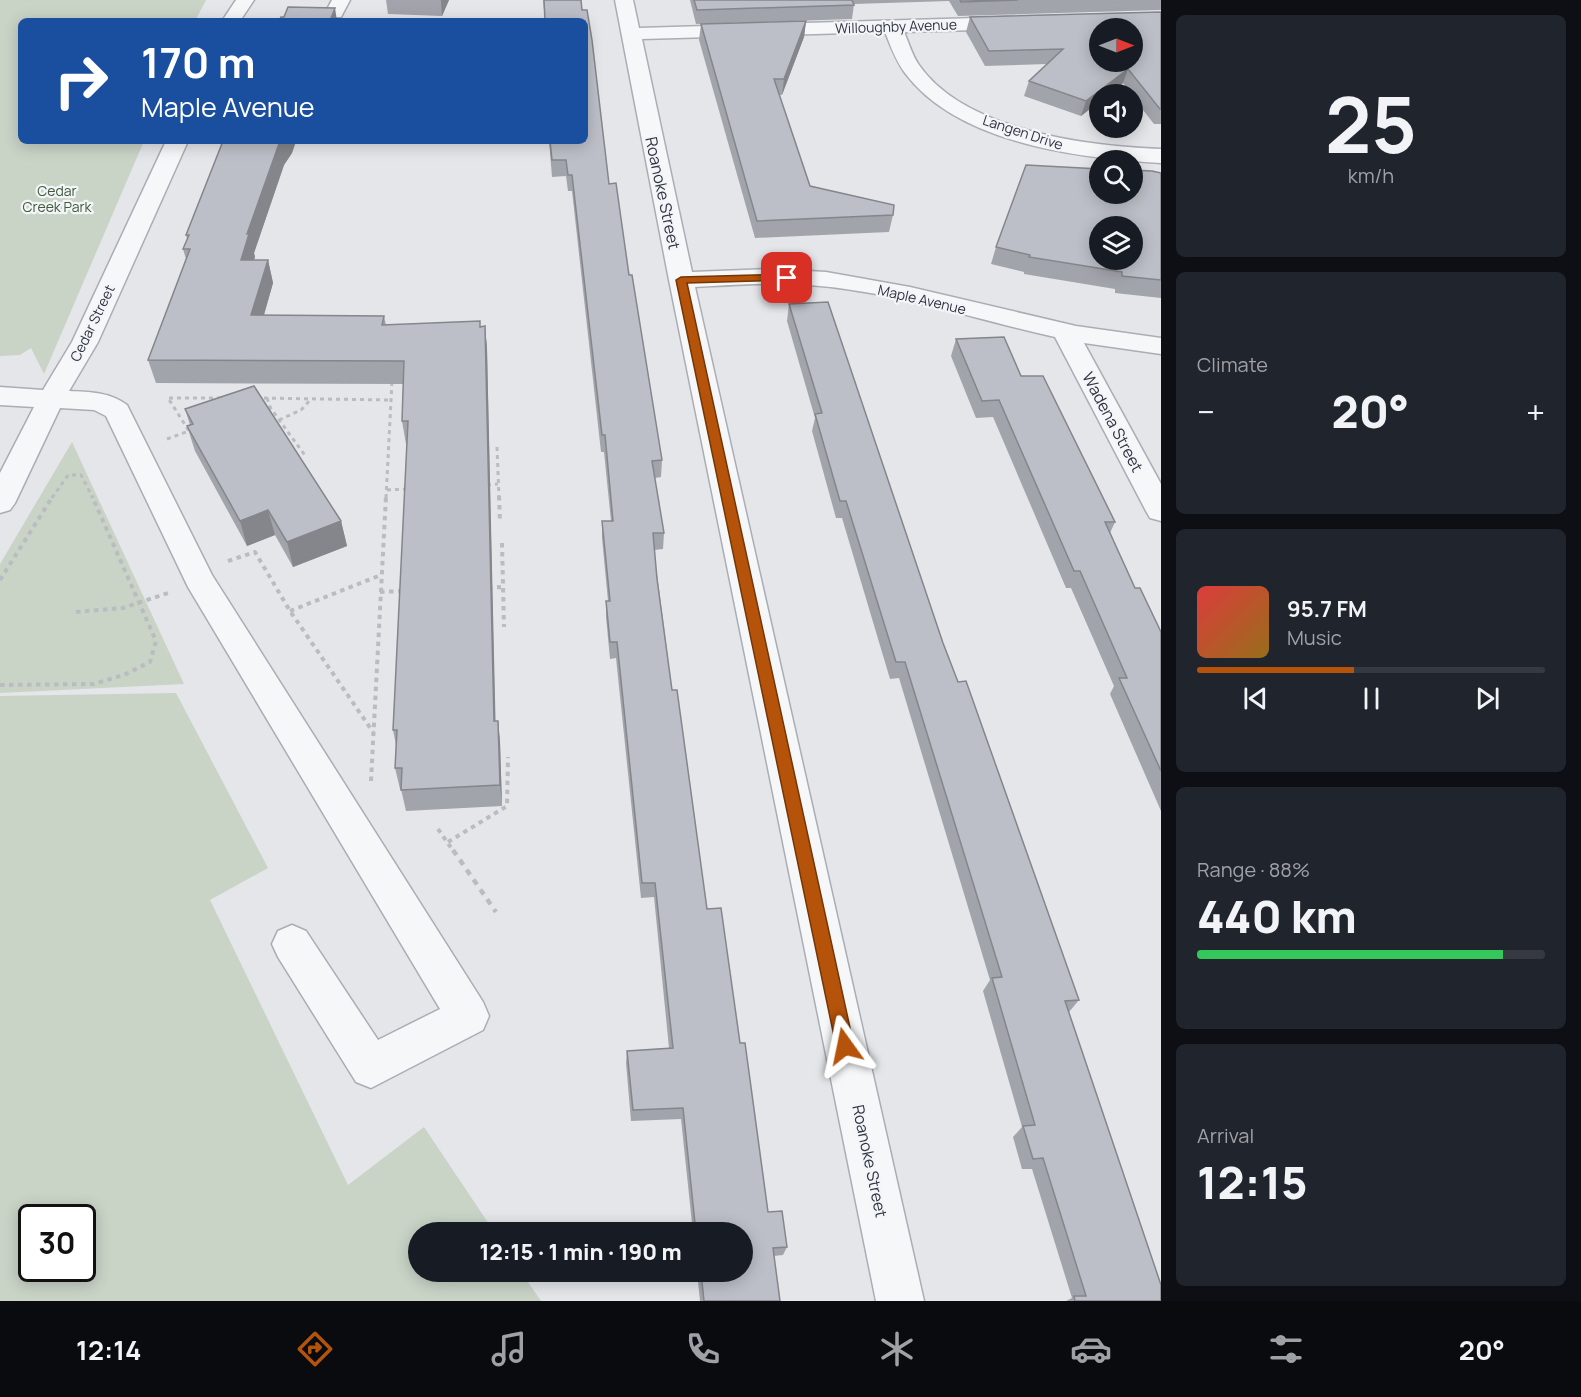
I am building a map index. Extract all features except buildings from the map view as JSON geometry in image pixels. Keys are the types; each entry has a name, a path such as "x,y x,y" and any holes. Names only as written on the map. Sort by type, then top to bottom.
{"street":[{"path":"233,18 245,0"},
{"name":"Roanoke Street","path":"624,0 681,280 900,1301"},
{"name":"Willoughby Avenue","path":"631,34 1032,22"},
{"name":"Langen Drive","path":"892,26 914,72 943,99 991,125 1055,145 1118,155 1161,156"},
{"name":"Cedar Street","path":"0,503 52,397 85,342 176,144"},
{"name":"Maple Avenue","path":"681,280 768,277 825,279 887,290 1066,333 1161,346"},
{"name":"Wadena Street","path":"1066,333 1161,511"},
{"path":"0,396 94,401 108,404 117,411 468,1016 371,1066 292,944"}],"path":[{"path":"371,784 393,372"},
{"path":"159,442 189,431 168,398 223,398"},
{"path":"245,398 390,400"},
{"path":"267,398 270,407 306,457"},
{"path":"279,420 301,410 308,405 311,399"},
{"path":"497,447 500,521"},
{"path":"0,580 45,506 68,476 81,476 97,506 156,641 150,662 126,674 94,684 0,685"},
{"path":"476,485 498,484"},
{"path":"387,490 409,489"},
{"path":"502,543 501,587 504,627"},
{"path":"76,612 105,612 139,605 210,569 255,552 290,611 373,732"},
{"path":"290,611 381,575"},
{"path":"479,588 501,587"},
{"path":"380,592 413,590"},
{"path":"447,842 507,806 508,757"},
{"path":"438,829 496,912"}],"green space":[{"name":"Cedar Creek Park","path":"0,0 206,0 197,18 18,18 18,144 143,144 44,374 31,348 20,355 0,356"},
{"path":"72,442 184,684 0,693 0,564"},
{"path":"176,693 268,868 210,900 348,1185 424,1127 488,1222 408,1222 408,1282 528,1282 541,1301 0,1301 0,696"}],"route":[{"path":"787,278 681,280 845,1046"}]}
